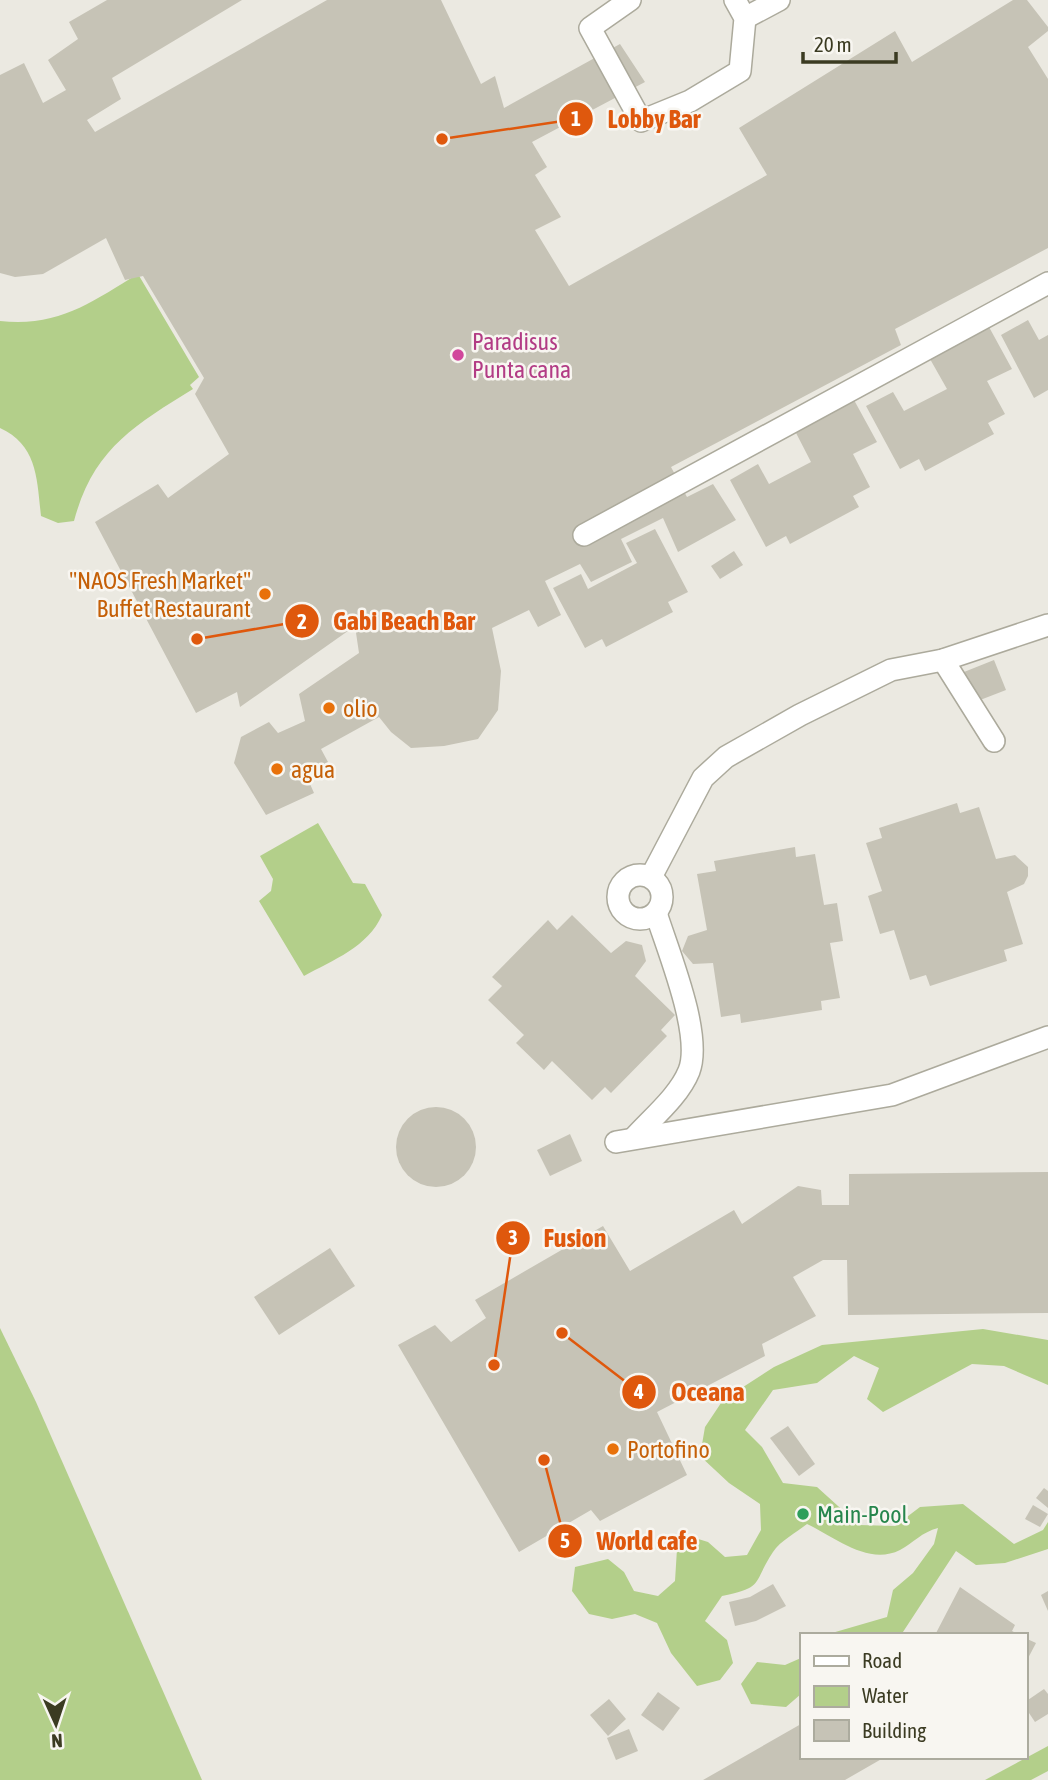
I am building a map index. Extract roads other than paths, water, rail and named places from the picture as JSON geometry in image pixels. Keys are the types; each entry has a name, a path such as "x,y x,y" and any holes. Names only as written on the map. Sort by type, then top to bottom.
{"lane":[{"path":"630,0 590,28 641,121 690,101 740,71 740,9 779,0"},
{"path":"584,535 1048,283"},
{"path":"651,877 703,778 726,757 800,715 891,670 943,660 1048,625"},
{"path":"943,660 994,741"},
{"path":"635,875 651,877 661,888 663,900 656,913 647,918 633,918 621,910 618,897 623,881 635,875"},
{"path":"656,913 691,1029 693,1050 689,1071 677,1090 625,1140 892,1095 1048,1037"}],"water":[{"path":"138,274 199,377 190,385 193,389 152,415 118,442 92,476 74,521 58,523 41,516 36,477 29,454 13,435 0,428 0,321 40,320 73,311"},
{"path":"318,823 353,883 365,884 382,915 376,926 359,944 304,976 259,901 271,891 273,879 260,856"},
{"path":"0,1328 36,1402 202,1780 0,1780"},
{"name":"Main-Pool","path":"983,1329 1048,1340 1048,1385 1004,1366 972,1364 883,1412 867,1399 879,1368 854,1356 817,1383 773,1390 745,1430 762,1447 783,1483 817,1487 859,1525 895,1526 920,1507 963,1504 1014,1544 1043,1530 1048,1522 1048,1549 1005,1563 976,1565 956,1551 902,1633 832,1633 887,1617 893,1590 913,1573 934,1544 938,1528 900,1550 876,1555 852,1548 807,1524 776,1548 756,1583 745,1590 722,1596 705,1621 727,1640 733,1663 720,1680 697,1686 671,1653 657,1623 635,1614 612,1619 589,1614 572,1591 575,1567 608,1559 624,1572 634,1591 658,1596 675,1581 677,1549 695,1538 708,1542 725,1557 747,1555 761,1530 760,1504 729,1483 700,1456 705,1427 723,1400 774,1367 822,1345"},
{"path":"800,1658 800,1695 786,1707 751,1704 741,1684 757,1662 785,1665"},
{"path":"1048,1746 1048,1771 1031,1780 985,1780 1027,1759"}],"place":[{"name":"Lobby Bar","path":"442,139"},
{"name":"Paradisus Punta cana","path":"458,355"},
{"name":"\"NAOS Fresh Market\" Buffet Restaurant","path":"265,594"},
{"name":"Gabi Beach Bar","path":"197,639"},
{"name":"olio","path":"329,708"},
{"name":"agua","path":"277,769"},
{"name":"Oceana","path":"562,1333"},
{"name":"Fusion","path":"494,1365"},
{"name":"Portofino","path":"613,1449"},
{"name":"World cafe","path":"544,1460"},
{"name":"Main-Pool","path":"803,1514"}]}
